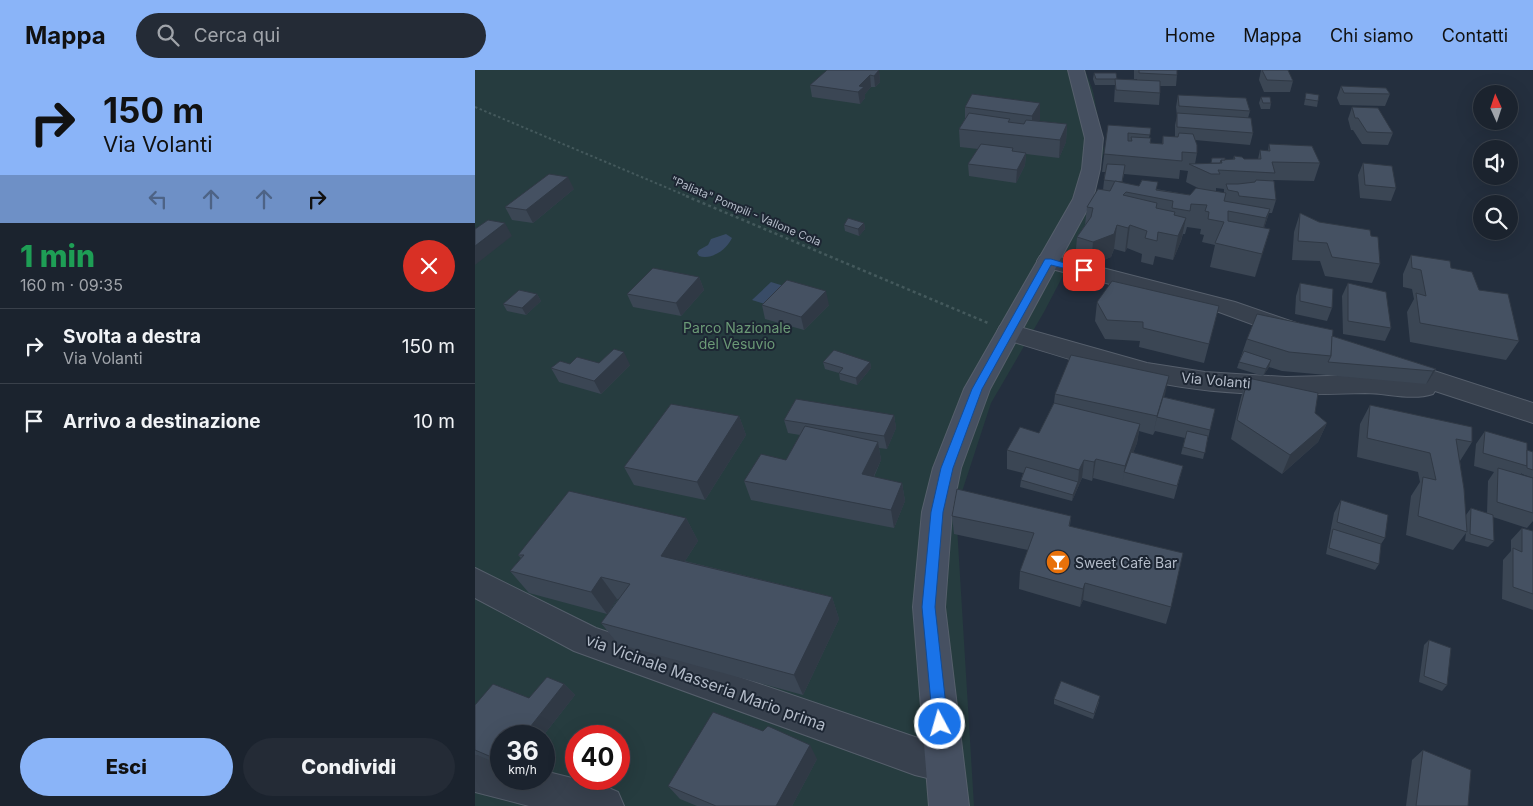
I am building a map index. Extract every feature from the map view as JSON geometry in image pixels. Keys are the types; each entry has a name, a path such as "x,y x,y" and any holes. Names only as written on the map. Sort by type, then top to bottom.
{"street":[{"path":"949,806 929,607 937,512 947,468 977,389 1083,199 1091,169 1094,138 1076,70"},
{"path":"1048,261 1227,307 1310,337"},
{"name":"Via Volanti","path":"1009,332 1147,372 1205,381 1286,386 1371,384 1458,390"},
{"name":"Via Volanti","path":"1375,360 1458,390 1533,413"},
{"name":"via Vicinale Masseria Mario prima","path":"475,582 555,622 586,640 896,750 944,763"},
{"path":"475,773 604,806"}],"path":[{"name":"\"Paliata\" Pompili - Vallone Cola","path":"475,107 1009,332"}],"green space":[{"name":"Parco Nazionale del Vesuvio","path":"475,70 1085,70 1093,91 1104,150 1088,228 1044,312 991,403 956,510 974,806 475,806"}],"water":[{"path":"726,234 732,238 722,250 709,257 699,256 697,253 699,250 708,245 711,239"},
{"path":"771,282 784,286 765,304 752,300"}],"building":[{"path":"827,70 879,70 874,76 870,75 859,86 864,87 858,92 810,85"},
{"path":"1139,70 1177,70 1177,75 1139,73"},
{"path":"1262,70 1288,70 1293,81 1267,80"},
{"path":"1094,73 1116,73 1117,79 1096,79"},
{"path":"1115,79 1160,81 1160,93 1116,90"},
{"path":"1341,86 1386,88 1390,94 1344,93"},
{"path":"1306,93 1319,95 1318,101 1305,99"},
{"path":"972,94 1040,103 1032,116 965,107"},
{"path":"1178,95 1246,98 1250,111 1179,106"},
{"path":"1261,97 1270,97 1271,103 1263,103"},
{"path":"1352,107 1378,108 1393,133 1367,132 1358,118 1355,118"},
{"path":"969,113 1010,119 1008,122 1024,124 1026,120 1067,124 1060,140 959,129"},
{"path":"1177,113 1251,118 1253,133 1177,127"},
{"path":"1108,125 1151,128 1150,135 1128,133 1128,141 1132,141 1131,137 1151,138 1150,143 1163,144 1163,136 1178,137 1179,133 1193,134 1197,145 1197,153 1182,152 1182,161 1104,154"},
{"path":"981,144 1013,148 1012,151 1026,153 1017,170 968,164"},
{"path":"1269,144 1312,146 1320,163 1272,162 1275,173 1218,170 1220,174 1211,174 1189,164 1222,163 1221,160 1235,159 1234,156 1244,159 1261,159 1260,150 1270,151"},
{"path":"1212,158 1225,158 1225,160 1221,160 1220,163 1211,163"},
{"path":"1363,163 1392,166 1396,188 1365,185"},
{"path":"1107,164 1125,165 1122,182 1104,180"},
{"path":"549,174 568,177 526,210 505,207"},
{"path":"1142,180 1158,182 1156,190 1190,195 1196,188 1226,193 1224,201 1270,209 1266,218 1228,211 1228,221 1270,229 1262,254 1215,243 1224,222 1208,219 1209,212 1205,211 1207,205 1191,204 1190,211 1172,208 1173,201 1126,192 1123,195 1157,203 1156,208 1175,212 1174,215 1186,218 1178,236 1158,232 1157,241 1145,238 1147,231 1130,225 1128,228 1117,225 1114,234 1093,242 1077,237 1091,217 1093,208 1087,207 1098,189 1110,191 1115,181 1139,186"},
{"path":"1256,180 1274,181 1276,200 1239,196 1238,192 1228,190 1226,184 1255,182"},
{"path":"1300,213 1319,222 1370,230 1371,236 1378,237 1380,264 1332,257 1327,243 1298,241"},
{"path":"848,218 864,223 858,229 844,225"},
{"path":"488,220 505,223 475,246 475,229"},
{"path":"1411,255 1450,261 1451,268 1472,272 1479,290 1508,294 1519,341 1420,323 1416,293 1426,296 1421,270 1412,268"},
{"path":"653,268 699,277 676,303 627,294"},
{"path":"787,280 826,291 801,317 762,305"},
{"path":"1112,281 1219,306 1209,344 1143,328 1143,322 1107,320 1097,302"},
{"path":"1300,283 1333,289 1332,308 1300,301"},
{"path":"1348,283 1386,292 1391,328 1348,321"},
{"path":"519,290 537,294 522,308 503,304"},
{"path":"1257,314 1333,330 1331,356 1289,352 1247,339"},
{"path":"1332,336 1436,369 1433,371 1328,362 1331,356"},
{"path":"614,349 624,352 594,381 551,368 560,361 570,364 577,357 599,363"},
{"path":"834,350 870,362 856,378 839,373 843,368 823,362"},
{"path":"1244,351 1271,360 1266,369 1239,362"},
{"path":"1071,355 1169,376 1157,416 1055,394"},
{"path":"1248,378 1318,393 1315,413 1327,423 1290,455 1237,420"},
{"path":"1163,397 1215,409 1210,430 1157,417"},
{"path":"796,399 894,415 884,436 784,420"},
{"path":"1054,403 1140,424 1125,466 1096,459 1094,462 1084,460 1079,470 1007,450 1020,427 1039,433"},
{"path":"671,404 739,416 697,482 624,467"},
{"path":"1370,405 1472,427 1472,442 1456,439 1464,489 1467,532 1418,516 1423,477 1436,480 1430,453 1367,438"},
{"path":"805,426 878,442 862,474 902,483 891,510 744,481 761,454 786,460"},
{"path":"1187,431 1208,436 1205,453 1183,447"},
{"path":"1485,431 1527,443 1527,466 1483,453"},
{"path":"1527,450 1533,452 1533,470 1527,468"},
{"path":"1131,452 1183,466 1177,486 1124,472"},
{"path":"1026,467 1078,482 1073,495 1021,480"},
{"path":"1498,468 1533,478 1533,513 1497,502"},
{"path":"957,489 1071,516 1069,526 1183,553 1171,607 1085,583 1083,589 1020,571 1034,533 952,516"},
{"path":"569,491 686,518 661,556 832,597 794,675 601,623 630,584 601,577 591,592 510,571 524,555 518,555"},
{"path":"1341,500 1388,515 1385,538 1337,522"},
{"path":"1471,508 1493,515 1494,541 1470,534"},
{"path":"1522,528 1533,531 1533,594 1513,587 1513,548 1522,552"},
{"path":"1333,529 1381,544 1379,564 1329,548"},
{"path":"1429,640 1451,648 1447,685 1424,676"},
{"path":"547,677 564,684 532,725 490,725 490,756 475,750 475,705 493,684 529,698"},
{"path":"1061,681 1100,696 1094,714 1054,699"},
{"path":"713,712 763,731 768,726 810,745 776,806 716,806 668,786"},
{"path":"1423,750 1471,770 1468,806 1416,806"}],"place":[{"name":"Sweet Cafè Bar","path":"1058,562"}],"route":[{"path":"940,724 929,607 937,512 947,468 977,389 1048,261 1084,270"}]}
